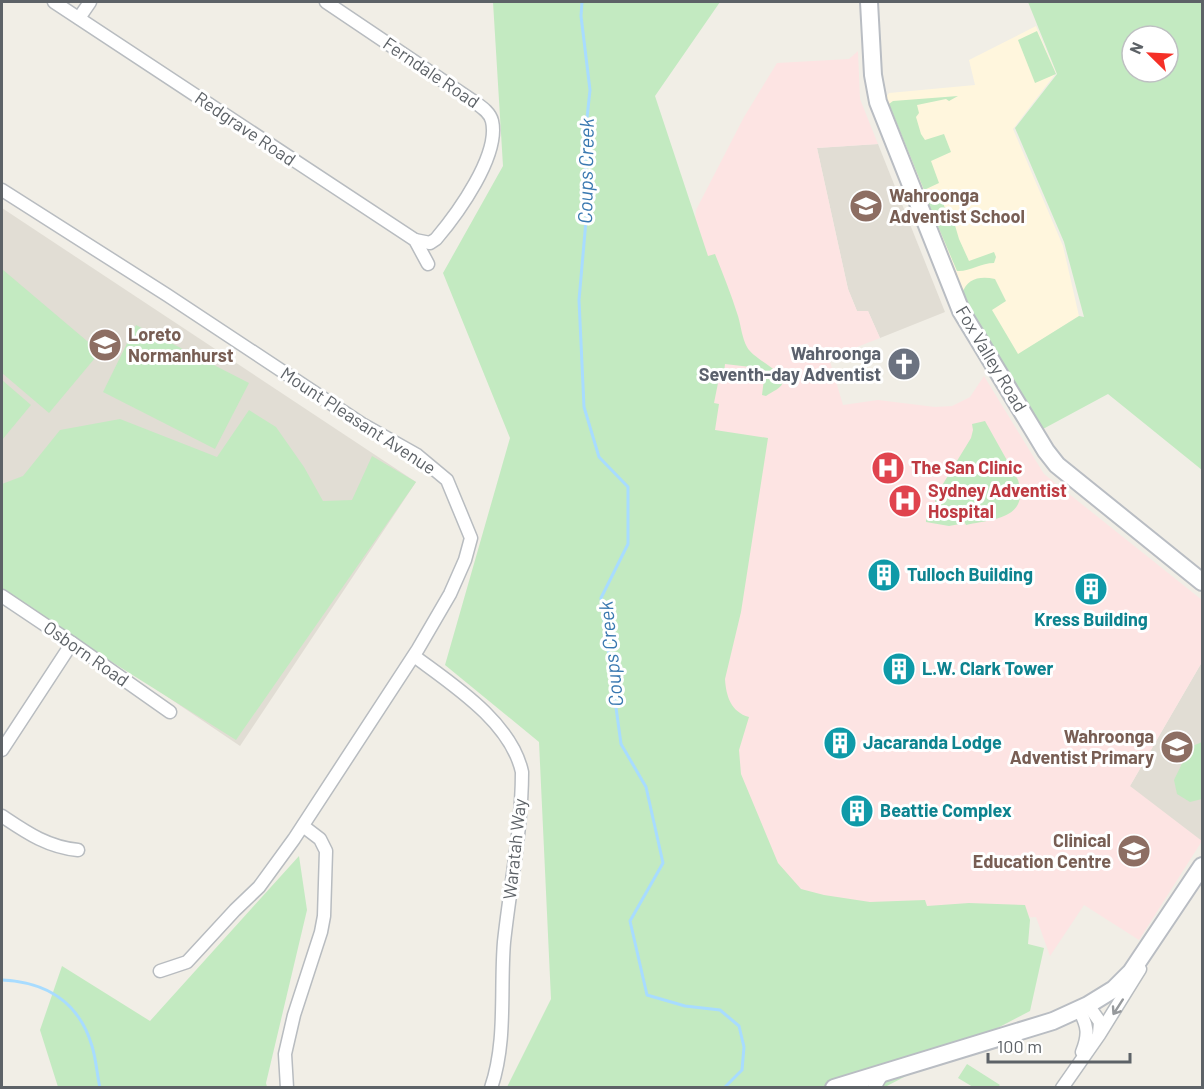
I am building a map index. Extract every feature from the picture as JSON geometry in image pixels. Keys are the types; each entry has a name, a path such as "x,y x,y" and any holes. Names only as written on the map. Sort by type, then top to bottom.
{"main road":[{"name":"Fox Valley Road","path":"868,2 873,75 878,102 961,311 1046,451 1057,465 1203,582"},
{"path":"834,1088 1019,1032 1084,1008 1114,989 1131,972 1203,866"}],"street":[{"name":"Redgrave Road","path":"54,2 415,240 428,264"},
{"path":"79,18 90,2"},
{"name":"Ferndale Road","path":"326,2 477,103 489,114 492,121 489,155 476,181 436,239 430,243 415,240"},
{"name":"Mount Pleasant Avenue","path":"2,190 167,295 362,424 417,455 447,480 471,538 465,560 450,594 414,656 303,826 260,887 235,910 187,962 160,971"},
{"name":"Osborn Road","path":"2,596 170,712"},
{"path":"2,750 72,643"},
{"name":"Waratah Way","path":"414,656 468,696 489,716 519,759 522,772 504,945 501,1039 498,1067 490,1088"},
{"path":"2,816 40,841 57,847 78,850"},
{"path":"287,1088 285,1054 294,1015 324,916 326,852 320,839 303,826"},
{"path":"1075,1066 1099,1035 1138,973 1154,941"},
{"path":"1084,1008 1100,1022 1099,1035"},
{"path":"1062,1088 1084,1049 1088,1033 1084,1008"},
{"path":"874,1088 884,1071"}],"shaded area":[{"path":"1036,26 1056,73 1013,129 1063,246 1079,316 1003,364 967,302 885,99 889,93 975,85 969,60"},
{"name":"Sydney Adventist Hospital","path":"858,51 860,99 878,144 817,148 848,289 857,311 868,311 880,338 829,358 843,405 878,400 935,407 952,406 970,397 984,376 1044,474 1202,600 1202,662 1130,786 1202,841 1139,940 1084,905 1050,956 1036,917 807,932 664,681 706,440 686,301 696,210 744,117 777,63 849,59"},
{"name":"Wahroonga Adventist School","path":"878,144 945,312 880,338 868,311 857,311 848,289 817,148"},
{"name":"Loreto Normanhurst","path":"2,208 416,482 240,746 85,641 2,579"},
{"name":"Wahroonga Adventist Primary","path":"1202,662 1202,841 1060,812 1130,786"}],"green space":[{"path":"493,2 720,2 655,96 708,256 715,254 745,343 755,356 779,373 783,381 776,390 766,396 762,395 765,371 759,371 759,368 725,364 724,373 720,373 714,403 719,404 715,430 768,438 741,612 725,679 734,707 749,717 739,750 741,774 778,863 801,889 870,902 925,900 927,906 969,903 1025,905 1030,920 1028,944 1044,948 1030,1011 885,1087 507,1087 551,999 539,742 445,665 510,438 443,273 503,166"},
{"path":"1028,2 1202,2 1202,470 1108,394 1043,429 974,317 962,294 971,281 984,278 995,279 1006,301 992,310 1018,354 1079,316 1084,317 1064,242 1015,128 1057,74"},
{"path":"1037,31 1056,74 1035,83 1018,40"},
{"path":"958,96 949,101 946,99 917,105 919,113 916,117 925,140 944,134 951,152 931,161 939,183 924,190 889,104 893,101"},
{"path":"940,194 948,217 954,222 969,261 994,252 996,257 994,263 957,271 926,198"},
{"path":"2,269 100,352 49,413 2,373"},
{"path":"136,325 249,383 215,449 103,392"},
{"path":"2,380 31,405 2,440"},
{"name":"Loreto Normanhurst","path":"249,410 276,427 304,467 323,501 352,500 372,456 416,482 236,740 2,593 2,484 23,476 60,430 120,419 217,457"},
{"path":"985,421 1018,480 1019,503 1007,515 987,521 949,526 926,522 926,511 936,511 935,498 971,438 972,424"},
{"path":"1202,742 1202,799 1190,802 1177,794 1174,780 1190,747"},
{"path":"299,856 307,910 266,1083 267,1087 58,1087 40,1030 62,966 150,1021"},
{"path":"967,1064 1000,1085 998,1087 973,1087 958,1078"}],"waterway":[{"name":"Coups Creek","path":"582,2 581,16 590,90 584,146 588,198 579,300 584,407 599,457 628,487 628,544 601,598 621,744 646,787 663,863 630,921 647,995 685,1006 720,1010 739,1026 744,1047 742,1070 724,1088"},
{"path":"2,980 33,985 46,990 59,997 79,1017 95,1056 100,1088"}],"place":[{"name":"Wahroonga Adventist School","path":"866,206"},
{"name":"Loreto Normanhurst","path":"105,345"},
{"name":"Wahroonga Seventh-day Adventist","path":"904,364"},
{"name":"The San Clinic","path":"888,468"},
{"name":"Sydney Adventist Hospital","path":"905,501"},
{"name":"Tulloch Building","path":"884,575"},
{"name":"Kress Building","path":"1091,589"},
{"name":"L.W. Clark Tower","path":"899,669"},
{"name":"Jacaranda Lodge","path":"840,743"},
{"name":"Wahroonga Adventist Primary","path":"1177,747"},
{"name":"Beattie Complex","path":"857,811"},
{"name":"Clinical Education Centre","path":"1134,851"}]}
